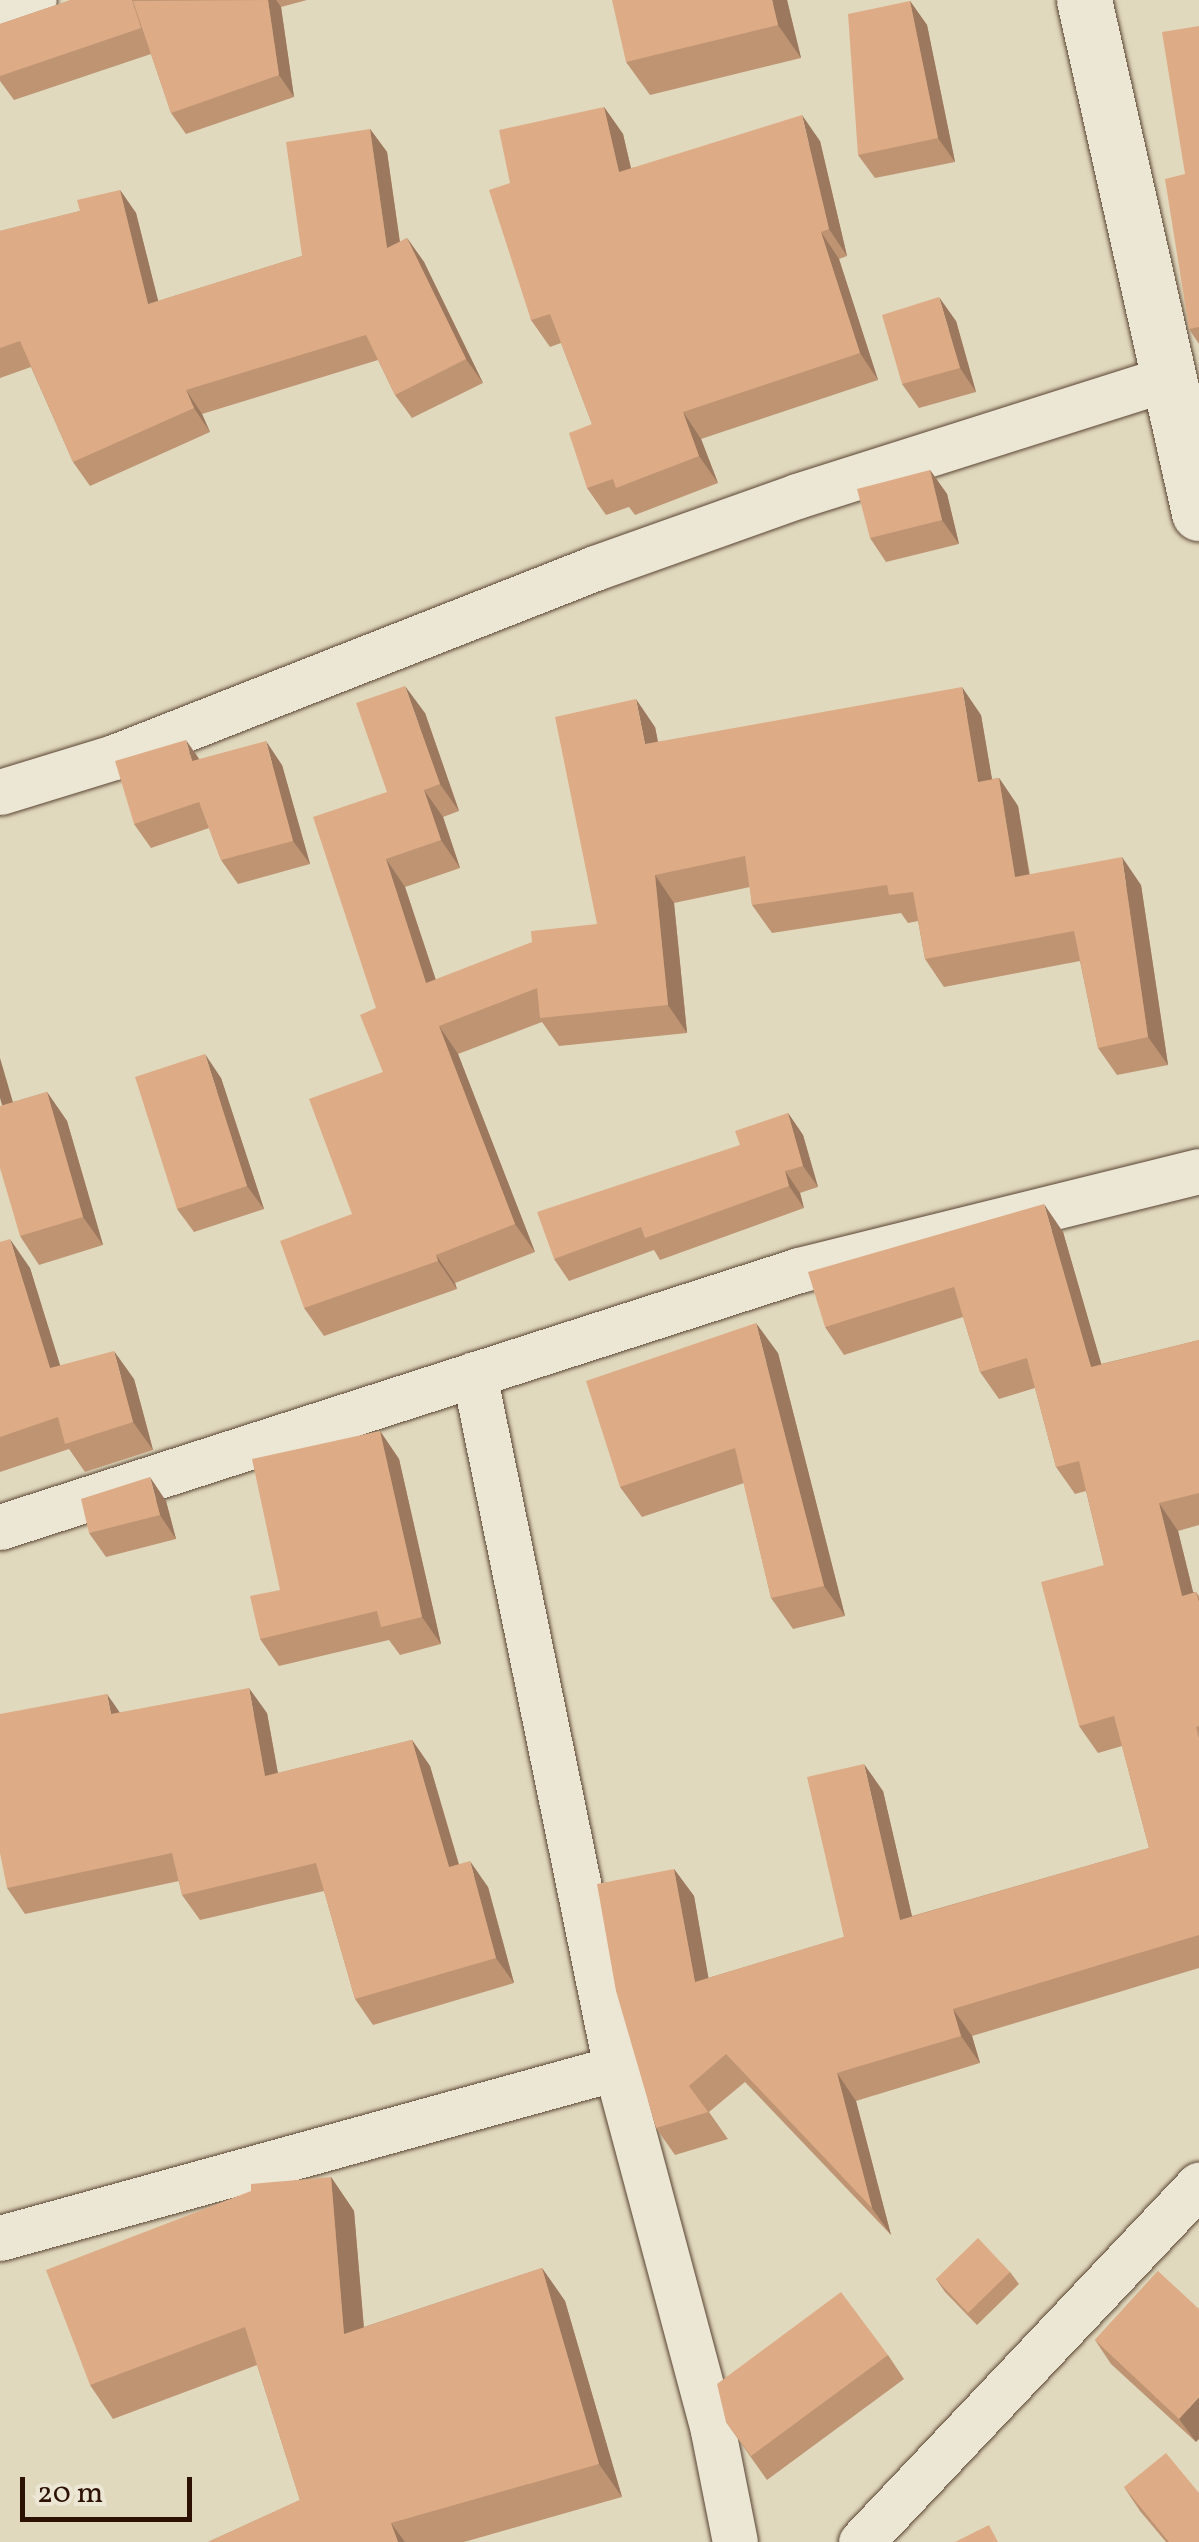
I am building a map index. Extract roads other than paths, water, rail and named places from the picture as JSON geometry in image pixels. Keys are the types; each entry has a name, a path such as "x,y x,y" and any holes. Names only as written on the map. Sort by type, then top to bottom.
{"street":[{"path":"0,10 34,0"},
{"path":"1084,0 1199,514"},
{"path":"0,792 114,757 760,509 1169,378"},
{"path":"0,1527 799,1270 1199,1171"},
{"path":"474,1374 616,2068 713,2431 736,2542"},
{"path":"0,2238 616,2068"},
{"path":"861,2542 1199,2185"}]}
